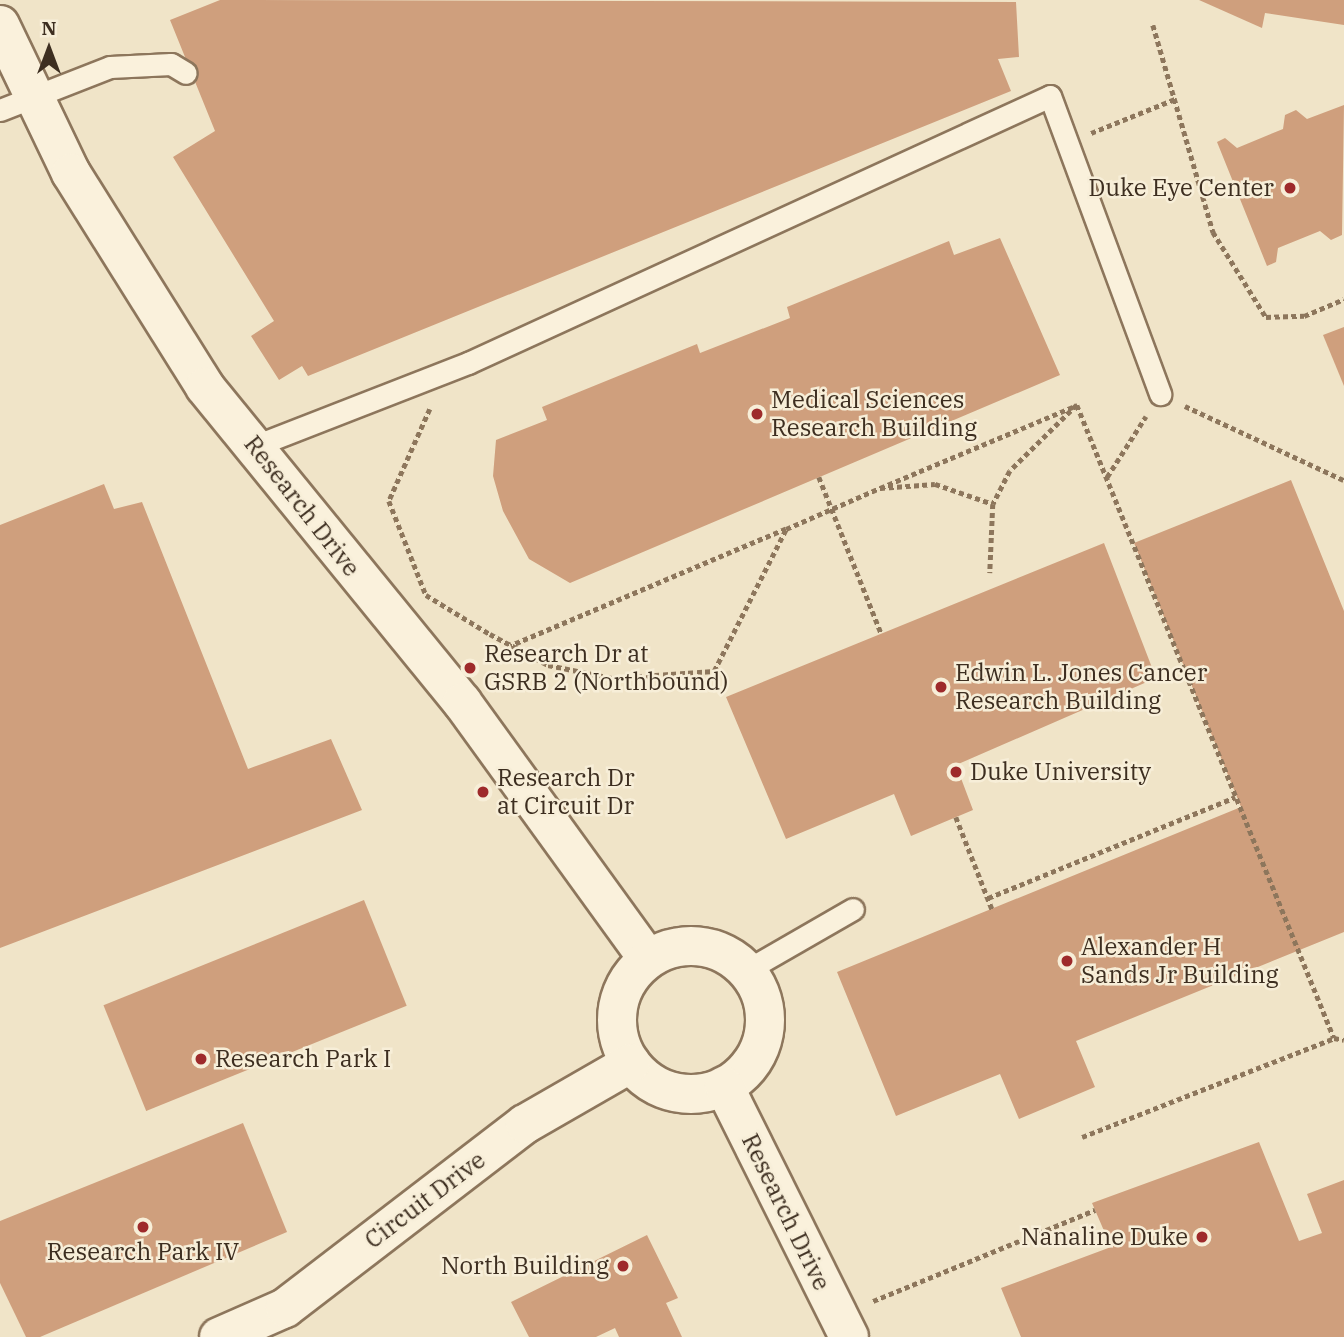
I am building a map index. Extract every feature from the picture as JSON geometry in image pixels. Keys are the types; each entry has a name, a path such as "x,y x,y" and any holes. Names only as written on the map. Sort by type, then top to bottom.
{"street":[{"name":"Research Drive","path":"0,24 16,103 71,173 149,302 205,387 256,446 462,702 649,959"},
{"path":"689,945 727,954 747,970 762,993 766,1018 764,1041 746,1071 724,1086 696,1094 676,1093 645,1079 631,1063 620,1042 616,1017 622,991 649,959 689,945"},
{"name":"Circuit Drive","path":"219,1337 285,1308 525,1124 631,1063"},
{"name":"Research Drive","path":"724,1086 843,1326"}],"lane":[{"path":"16,103 110,67 171,64 186,72"},
{"path":"256,446 468,363 1050,96 1160,394"},
{"path":"747,970 853,909"}],"path":[{"path":"1153,24 1213,232 1266,317 1304,316 1344,299"},
{"path":"1068,143 1175,99"},
{"path":"468,363 421,419 389,501 426,595 511,646 548,665 612,678 714,670 786,529"},
{"path":"1107,478 1160,394 1344,480"},
{"path":"511,646 1077,405"},
{"path":"1077,405 1334,1038"},
{"path":"990,573 993,503 1010,471 1077,405"},
{"path":"819,477 881,633"},
{"path":"880,488 935,484 993,503"},
{"path":"988,898 1235,797"},
{"path":"956,817 992,909"},
{"path":"1082,1137 1334,1038 1344,1040"},
{"path":"843,1326 1095,1210"}],"building":[{"path":"220,0 1016,2 1019,57 998,59 1011,91 308,376 302,366 279,380 251,336 274,321 173,157 215,131 170,20"},
{"path":"1199,0 1344,0 1344,25 1265,13 1262,28"},
{"name":"Duke Eye Center","path":"1344,105 1342,235 1331,240 1320,231 1278,248 1276,262 1267,266 1217,142 1225,138 1237,148 1283,129 1285,115 1296,110 1307,119"},
{"name":"Medical Sciences Research Building","path":"1000,238 1060,375 570,583 529,559 503,511 493,476 496,440 547,420 542,407 697,344 700,353 790,318 787,307 949,241 954,255"},
{"path":"1344,327 1344,386 1323,335"},
{"path":"1291,480 1344,611 1344,932 1076,1041 1095,1087 1019,1119 1000,1074 896,1116 837,972 1241,807 1134,543"},
{"path":"104,484 114,509 142,502 248,769 331,739 362,810 0,948 0,525"},
{"name":"Edwin L. Jones Cancer Research Building","path":"1104,543 1156,678 956,765 973,810 911,836 894,794 786,839 726,697"},
{"name":"Research Park I","path":"364,900 407,1006 146,1111 103,1005"},
{"name":"Research Park IV","path":"243,1123 287,1232 40,1337 26,1337 0,1283 0,1221"},
{"name":"Nanaline Duke","path":"1259,1142 1299,1241 1322,1233 1307,1194 1344,1180 1344,1337 1021,1337 1001,1288 1111,1247 1092,1203"},
{"name":"North Building","path":"647,1235 678,1298 666,1303 682,1337 619,1337 615,1328 596,1337 529,1337 511,1302"}],"place":[{"name":"Duke Eye Center","path":"1290,188"},
{"name":"Medical Sciences Research Building","path":"757,414"},
{"name":"Research Dr at GSRB 2 (Northbound)","path":"470,668"},
{"name":"Edwin L. Jones Cancer Research Building","path":"941,687"},
{"name":"Duke University","path":"956,772"},
{"name":"Research Dr at Circuit Dr","path":"483,792"},
{"name":"Alexander H Sands Jr Building","path":"1067,961"},
{"name":"Research Park I","path":"201,1059"},
{"name":"Research Park IV","path":"143,1227"},
{"name":"Nanaline Duke","path":"1202,1237"},
{"name":"North Building","path":"623,1266"}]}
